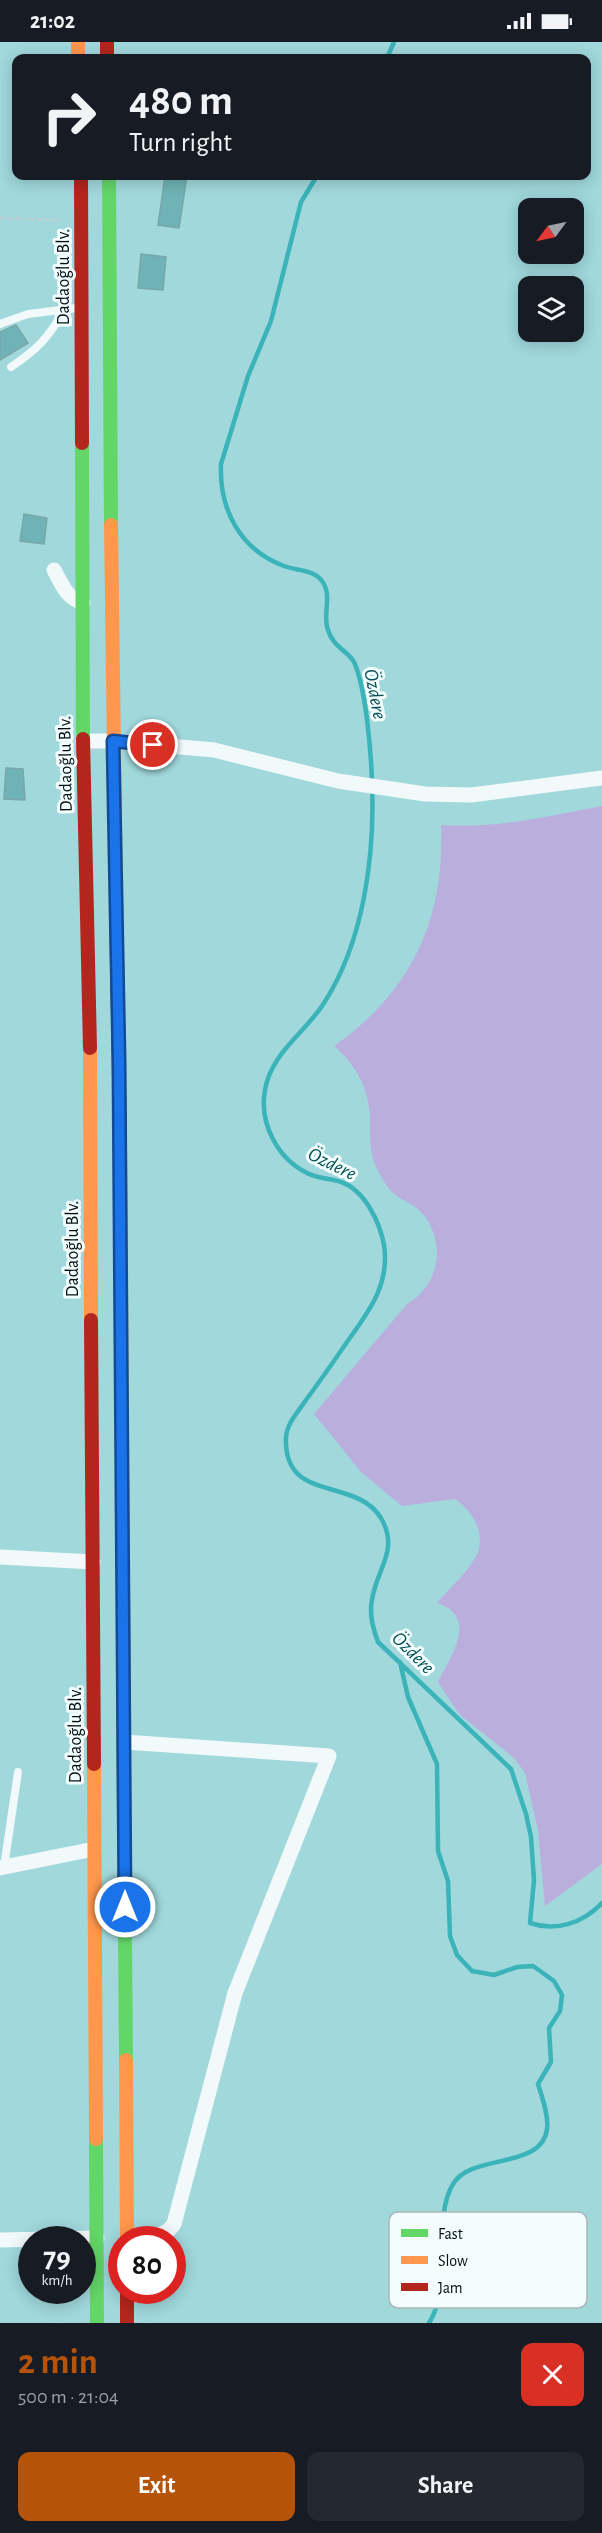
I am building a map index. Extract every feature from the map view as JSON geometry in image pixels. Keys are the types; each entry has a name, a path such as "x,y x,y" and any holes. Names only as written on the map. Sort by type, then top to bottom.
{"highway":[{"name":"Dadaoğlu Blv.","path":"81,180 83,741 90,1055 97,2323"},
{"path":"109,180 113,741 119,1073 127,2226"},
{"path":"127,2304 127,2323"}],"street":[{"path":"54,570 67,594 83,603"},
{"path":"83,741 113,741 214,750 338,781 425,794 471,795 602,778"},
{"path":"0,1557 93,1562"},
{"path":"124,1742 329,1756 235,1993 173,2226"},
{"path":"2,1868 94,1849"},
{"path":"0,2240 97,2238"}],"lane":[{"path":"0,324 28,314 82,308"},
{"path":"11,367 38,348 52,332 65,309"},
{"path":"2,1868 18,1772"}],"path":[{"path":"0,218 81,221"}],"shaded area":[{"path":"602,806 602,1864 545,1906 538,1830 525,1773 514,1758 459,1714 438,1682 454,1650 459,1628 457,1618 450,1609 437,1603 476,1556 480,1540 476,1524 462,1504 455,1499 402,1506 361,1472 314,1414 407,1304 426,1286 436,1264 437,1251 431,1226 423,1214 393,1193 378,1171 371,1151 369,1106 364,1087 360,1077 334,1046 361,1025 384,1002 403,977 418,951 437,892 441,860 441,825 503,823"}],"building":[{"path":"164,180 186,180 179,228 158,225"},
{"path":"141,254 166,257 163,290 138,288"},
{"path":"16,325 28,343 0,360 0,332"},
{"path":"24,514 47,518 44,544 20,541"},
{"path":"6,768 23,769 25,800 4,799"}],"waterway":[{"name":"Özdere","path":"389,54 394,42"},
{"name":"Özdere","path":"315,180 301,202 271,321 248,376 221,464 221,481 228,512 244,539 255,550 284,566 314,574 322,581 327,593 326,624 330,636 354,662 362,688 369,738 372,810 369,868 358,925 338,979 324,1003 274,1065 268,1077 264,1102 265,1115 272,1138 287,1158 311,1175 350,1186 364,1200 379,1227 385,1259 381,1285 370,1308 291,1422 286,1437 288,1458 296,1472 308,1481 355,1497 369,1505 381,1518 386,1530 388,1550 372,1600 373,1626 378,1642 511,1769 531,1837 534,1880 530,1923 540,1926 569,1924 586,1916 602,1903"},
{"path":"400,1662 408,1697 437,1764 438,1851 448,1881 450,1936 457,1955 472,1971 494,1975 517,1967 533,1966 554,1981 562,1995 560,2011 549,2028 551,2062 538,2084 547,2118 547,2129 542,2142 533,2151 462,2174 453,2184 444,2212"},
{"path":"429,2323 436,2308"}],"traffic: fast":[{"path":"109,180 111,525"},
{"path":"82,443 83,739"},
{"path":"124,1823 126,2060"},
{"path":"96,2139 97,2323"}],"traffic: slow":[{"path":"78,42 78,54"},
{"path":"111,525 116,901"},
{"path":"90,1048 91,1320"},
{"path":"120,1137 123,1590"},
{"path":"94,1764 96,2139"},
{"path":"126,2060 127,2226"}],"traffic: jam":[{"path":"107,42 107,54"},
{"path":"81,180 82,443"},
{"path":"83,739 90,1048"},
{"path":"116,901 120,1137"},
{"path":"91,1320 94,1764"},
{"path":"123,1590 124,1823"},
{"path":"127,2304 127,2323"}],"route":[{"path":"125,1907 119,1061 113,741 153,745"}]}
